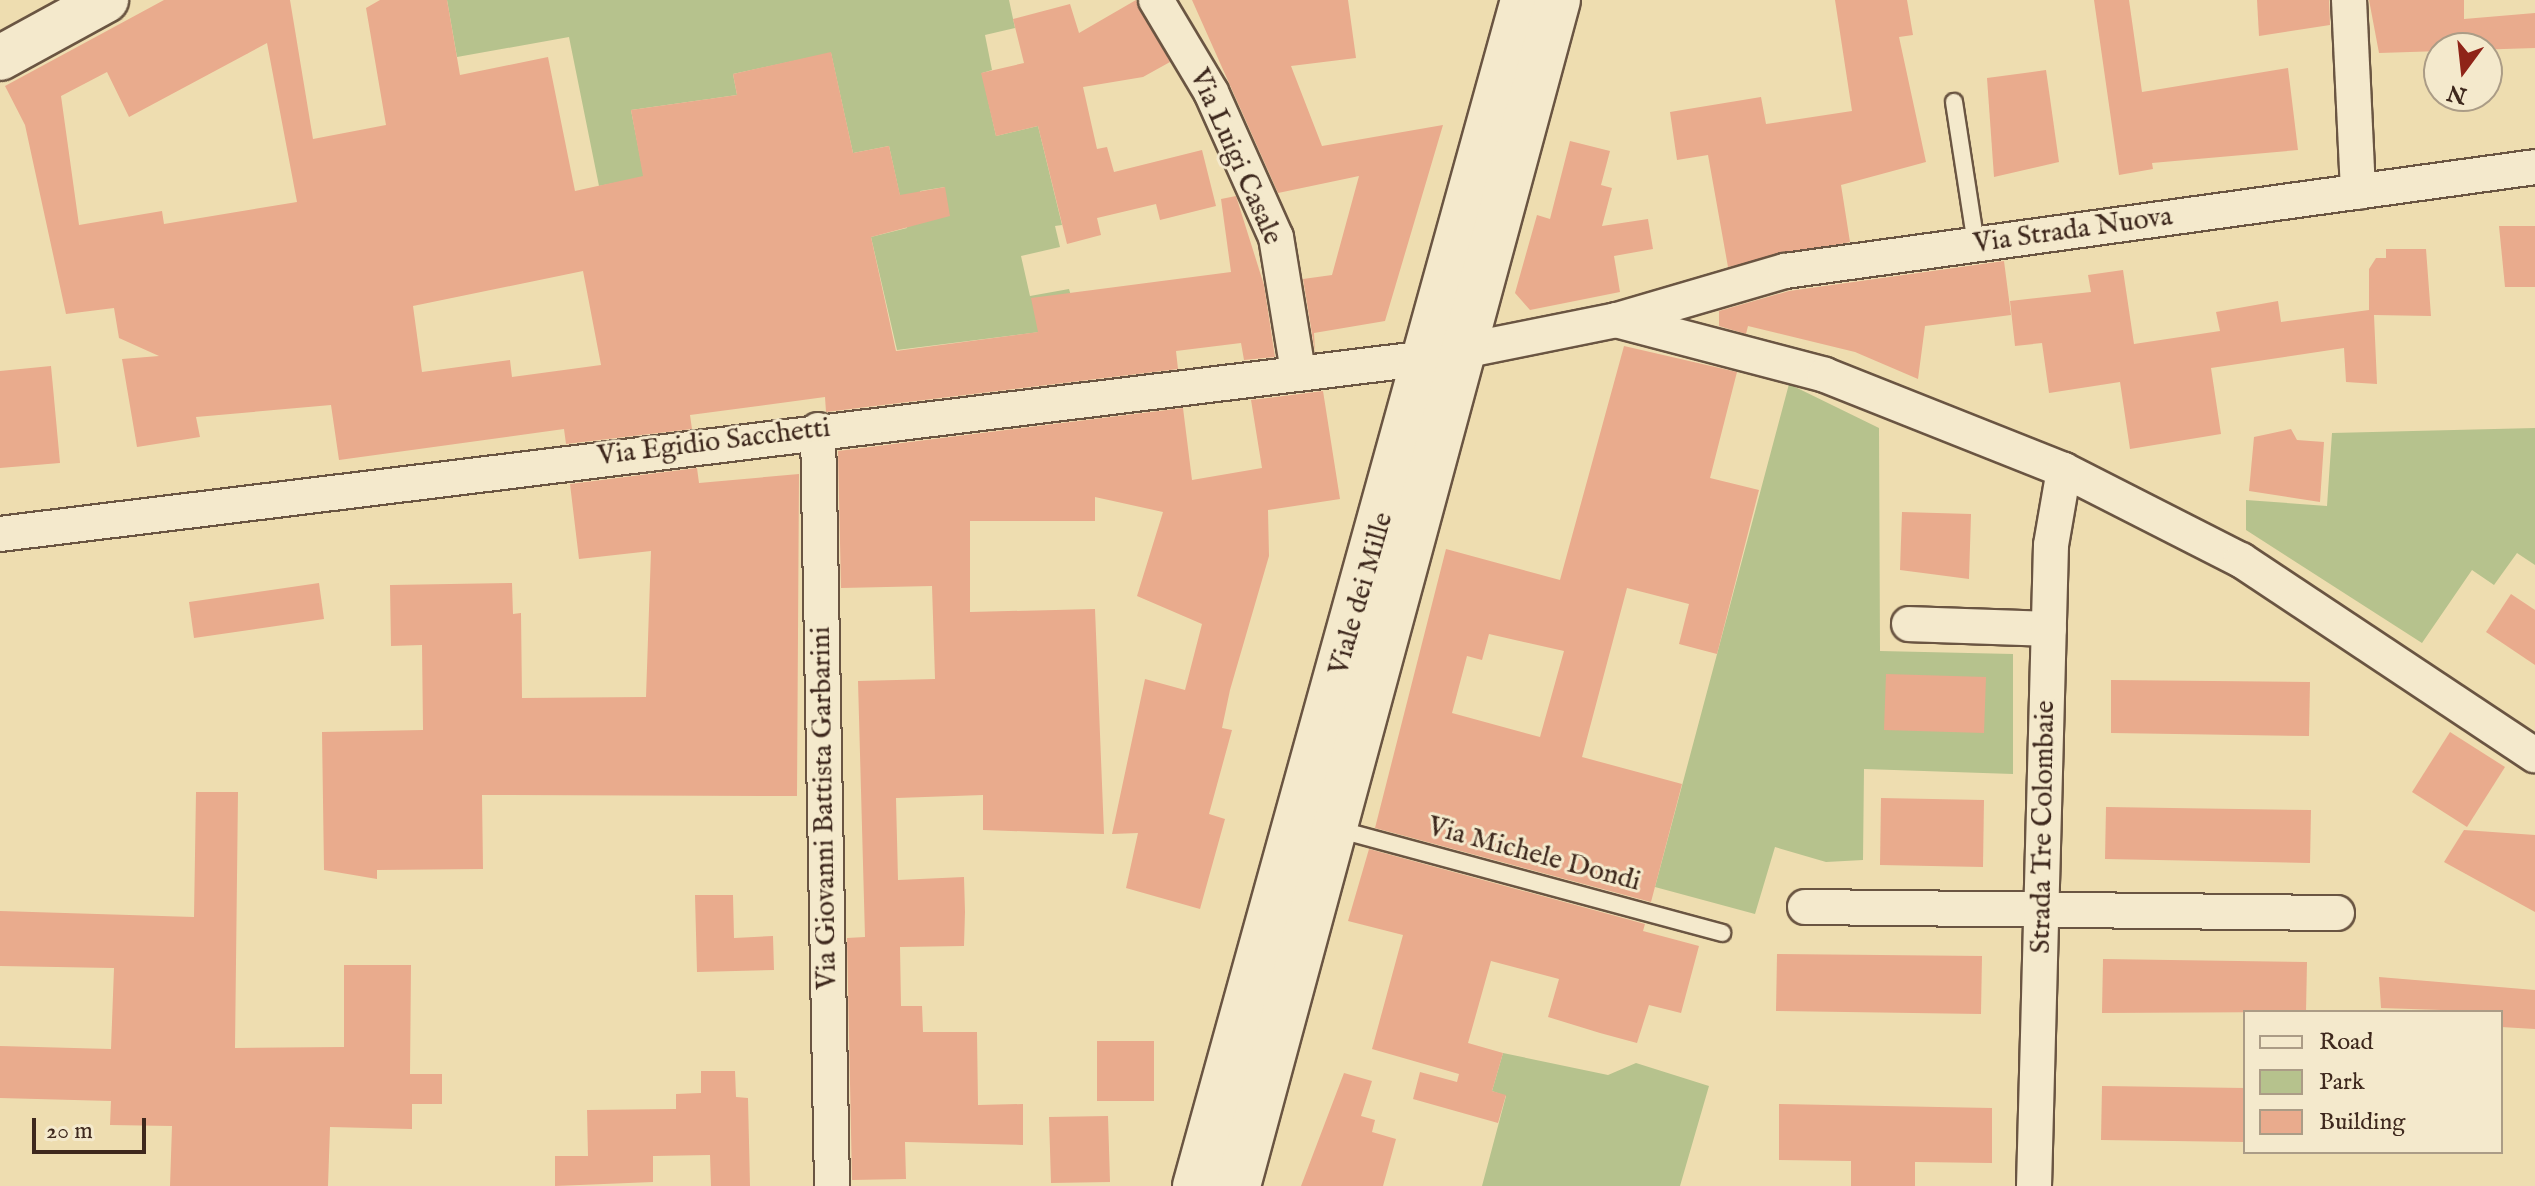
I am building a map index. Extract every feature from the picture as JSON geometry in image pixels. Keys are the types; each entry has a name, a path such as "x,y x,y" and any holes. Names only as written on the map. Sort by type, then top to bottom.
{"main road":[{"path":"0,58 106,0"},
{"name":"Viale dei Mille","path":"1238,1186 1332,827 1448,354 1523,0"},
{"name":"Viale dei Mille","path":"1195,1186 1558,0"}],"street":[{"name":"Via Luigi Casale","path":"1156,0 1211,92 1276,237 1298,371"},
{"path":"2349,0 2358,192"},
{"name":"Via Strada Nuova","path":"1616,320 1785,271 2535,167"},
{"path":"1448,354 1616,320 1825,375 2064,470 2241,560 2535,755"},
{"name":"Via Egidio Sacchetti","path":"0,534 1448,354"},
{"name":"Via Giovanni Battista Garbarini","path":"818,430 832,1186"},
{"name":"Strada Tre Colombaie","path":"2034,1186 2049,629 2064,470"},
{"path":"1909,624 2049,629"},
{"path":"1805,907 2337,913"}],"lane":[{"path":"1954,102 1976,244"},
{"name":"Via Michele Dondi","path":"1332,827 1722,933"}],"green space":[{"path":"447,0 1009,0 1015,28 985,35 992,70 982,73 996,136 1038,126 1062,225 1055,226 1060,247 1021,256 1030,296 1069,289 1080,327 897,350 871,237 907,228 889,146 853,153 831,53 733,74 737,95 631,110 644,177 599,186 569,37 457,57","holes":["945,187 925,219 920,191"]},
{"path":"1789,384 1879,428 1880,651 2013,654 2013,774 1864,769 1863,860 1826,862 1775,847 1755,914 1655,887"},
{"path":"2535,428 2535,565 2517,553 2494,585 2472,570 2422,643 2246,530 2246,500 2327,506 2332,433"},
{"path":"1503,1053 1608,1075 1636,1063 1709,1086 1680,1186 1482,1186 1506,1096 1492,1091"}],"building":[{"path":"164,0 290,0 313,139 386,125 366,8 380,0 447,0 460,75 548,57 575,191 643,176 631,110 737,95 733,74 831,52 853,153 889,146 900,195 945,187 950,216 871,237 896,351 1038,332 1031,298 1231,272 1221,199 1236,196 1264,285 1275,357 1244,360 1241,343 1176,351 1178,369 826,412 825,397 690,415 692,429 566,444 564,429 339,460 331,405 196,417 200,437 137,447 122,359 159,356 119,338 114,308 66,314 25,125 5,86","holes":["267,43 297,202 164,224 162,211 79,225 61,96 107,72 129,117","583,271 601,365 512,377 510,360 422,372 413,306"]},
{"path":"1136,0 1170,62 1143,77 1083,87 1097,149 1107,147 1114,172 1202,150 1216,206 1160,220 1156,204 1097,218 1101,235 1067,244 1038,126 996,136 981,73 1024,63 1013,19 1070,4 1079,33"},
{"path":"1192,0 1348,0 1356,58 1291,66 1322,146 1443,125 1385,321 1314,333 1315,352 1303,279 1332,275 1359,176 1278,193"},
{"path":"1835,0 1907,0 1913,35 1899,37 1926,162 1841,185 1850,242 1728,267 1708,155 1677,160 1670,112 1761,97 1766,124 1852,111"},
{"path":"2094,0 2129,0 2142,92 2288,68 2298,150 2152,163 2153,169 2119,175"},
{"path":"2257,0 2329,0 2330,25 2259,36"},
{"path":"2369,0 2464,0 2464,19 2535,13 2535,48 2503,49 2503,32 2423,32 2423,52 2379,53"},
{"path":"2046,70 2059,162 1994,177 1987,78"},
{"path":"1570,141 1610,151 1601,185 1612,188 1602,226 1648,219 1653,249 1614,256 1620,292 1530,310 1515,293 1537,215 1550,219"},
{"path":"2499,226 2535,226 2535,287 2505,287"},
{"path":"2386,249 2426,249 2431,316 2374,315 2377,384 2346,382 2344,348 2211,368 2221,434 2130,449 2120,382 2049,393 2042,343 2015,346 2010,301 2091,292 2088,275 2123,270 2134,344 2220,331 2216,312 2278,301 2281,322 2369,310 2369,269 2376,258 2386,258"},
{"path":"2004,261 2011,315 1925,326 1918,379 1855,352 1748,326 1746,334 1719,326 1719,311 1789,291"},
{"path":"1624,346 1737,372 1710,478 1759,490 1717,654 1679,644 1689,604 1627,588 1582,757 1682,784 1651,902 1375,828 1446,549 1560,580","holes":["1489,634 1564,651 1540,737 1452,713 1467,656 1482,660"]},
{"path":"51,366 60,463 0,468 0,371"},
{"path":"1323,391 1340,499 1268,510 1269,556 1230,690 1222,728 1232,730 1209,814 1225,819 1200,909 1126,888 1138,833 1112,834 1145,679 1185,690 1202,624 1137,596 1163,512 1095,497 1095,521 970,521 970,612 1095,609 1104,834 983,830 983,795 896,798 898,880 964,877 965,912 964,946 900,947 901,1006 922,1006 923,1032 977,1032 978,1105 1023,1104 1023,1145 905,1142 906,1179 852,1180 847,938 865,937 858,681 935,679 932,586 841,588 838,451 1183,408 1192,480 1262,468 1251,400"},
{"path":"2291,429 2297,440 2324,442 2320,502 2249,491 2254,437"},
{"path":"697,468 699,483 799,474 797,796 482,795 483,869 377,870 377,879 324,870 322,732 423,730 422,645 391,646 390,585 512,583 513,614 521,613 522,698 646,697 651,551 579,559 570,484"},
{"path":"1902,512 1971,514 1969,579 1900,570"},
{"path":"319,583 324,619 194,638 189,602"},
{"path":"2511,594 2535,610 2535,665 2486,632"},
{"path":"1886,674 1986,677 1984,733 1884,730"},
{"path":"2111,680 2310,682 2309,736 2111,733"},
{"path":"2450,732 2505,767 2467,827 2412,792"},
{"path":"196,792 238,792 235,1048 344,1047 344,965 411,965 410,1074 442,1074 442,1104 412,1104 412,1129 330,1127 328,1186 170,1186 172,1126 110,1125 111,1101 0,1098 0,1046 111,1049 114,968 0,966 0,911 194,917"},
{"path":"1881,798 1984,800 1983,867 1880,865"},
{"path":"2106,807 2311,810 2310,863 2105,859"},
{"path":"2464,830 2535,835 2535,912 2444,862"},
{"path":"1369,849 1645,924 1643,931 1699,946 1681,1013 1649,1005 1637,1043 1600,1033 1548,1017 1559,979 1491,961 1468,1043 1503,1053 1492,1091 1506,1095 1498,1123 1413,1099 1420,1072 1457,1082 1459,1074 1372,1049 1403,935 1348,921"},
{"path":"695,895 733,895 734,938 773,936 774,970 697,972"},
{"path":"1777,954 1982,956 1981,1014 1776,1011"},
{"path":"2103,959 2307,962 2306,1010 2102,1013"},
{"path":"2379,977 2535,990 2535,1029 2503,1027 2503,1010 2381,1008"},
{"path":"1097,1041 1154,1041 1154,1101 1097,1101"},
{"path":"701,1071 735,1071 736,1097 748,1098 750,1186 711,1186 710,1155 653,1156 653,1182 555,1186 555,1156 588,1156 587,1110 676,1109 676,1094 701,1093"},
{"path":"1344,1073 1372,1081 1361,1116 1375,1120 1372,1132 1396,1139 1383,1186 1301,1186"},
{"path":"2102,1086 2243,1088 2243,1142 2101,1140"},
{"path":"1779,1104 1992,1108 1992,1163 1915,1162 1915,1186 1851,1186 1851,1161 1779,1160"},
{"path":"1108,1116 1110,1182 1051,1183 1049,1117"}]}
